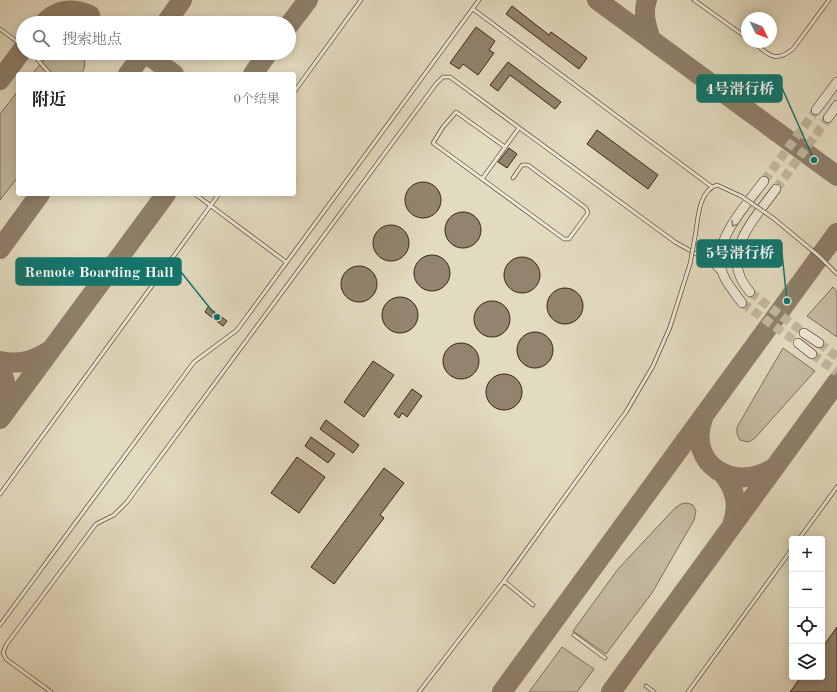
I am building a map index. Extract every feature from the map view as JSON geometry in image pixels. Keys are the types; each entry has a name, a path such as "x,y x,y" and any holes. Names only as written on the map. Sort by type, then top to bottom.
{"main road":[{"path":"816,110 837,82"},
{"path":"828,118 837,105"},
{"path":"742,303 725,279 720,260 723,243 735,221 764,181"},
{"path":"750,292 740,276 737,257 748,227 776,190"},
{"path":"804,333 819,344"},
{"path":"798,343 812,354"}],"lane":[{"path":"296,89 361,0"},
{"path":"0,625 194,362 237,330 479,0"},
{"path":"694,0 741,34"},
{"path":"761,48 774,57 779,58 786,55 793,49 829,0"},
{"path":"472,9 712,187"},
{"path":"0,29 16,41"},
{"path":"38,60 48,72"},
{"path":"50,692 6,659 3,653 6,645 96,524 114,515 127,502 436,84 443,78 450,77 675,242 707,260 725,279 740,276"},
{"path":"505,147 456,112 443,127 434,141 434,144 566,240 588,213 586,208 528,165 522,165 513,178"},
{"path":"482,179 519,128"},
{"path":"419,692 504,581 595,457 626,412 653,366 670,328 690,264 703,198 712,187 717,185 741,196 773,218 819,256 837,274"},
{"path":"198,196 286,262"},
{"path":"0,494 218,196"},
{"path":"801,536 837,487"},
{"path":"688,692 789,553"},
{"path":"504,581 533,605"},
{"path":"574,634 605,658"},
{"path":"646,686 654,692"}],"shaded area":[{"path":"44,60 84,60 85,64 83,72 34,72"},
{"path":"16,94 16,180 0,200 0,114"},
{"path":"833,287 837,292 837,337 807,316"},
{"path":"783,348 815,371 754,439 748,442 740,440 737,434 737,427"},
{"path":"687,503 693,505 696,511 694,520 652,593 606,654 573,631 618,569 675,508 681,504"},
{"path":"562,647 594,669 577,692 529,692"}],"building":[{"path":"512,6 549,35 551,32 587,58 579,69 506,14"},
{"path":"476,27 495,41 489,50 494,53 478,75 463,64 459,69 450,63"},
{"path":"508,62 561,102 555,109 510,75 498,91 490,85"},
{"path":"597,130 658,175 648,189 587,144"},
{"path":"509,148 517,154 507,168 498,162"},
{"path":"427,182 436,187 440,193 440,207 436,213 427,218 419,218 410,213 406,207 405,196 410,187 416,183"},
{"path":"467,212 476,217 480,223 480,237 476,243 467,248 459,248 450,243 446,237 445,226 450,217 456,213"},
{"path":"395,225 404,230 408,236 408,250 404,256 395,261 387,261 378,256 374,250 373,239 378,230 384,226"},
{"path":"436,255 445,260 449,266 449,280 445,286 436,291 428,291 419,286 415,280 414,269 419,260 425,256"},
{"path":"526,257 535,262 539,268 539,282 535,288 526,293 518,293 509,288 505,282 504,271 509,262 515,258"},
{"path":"363,266 372,271 376,277 376,291 372,297 363,302 355,302 346,297 342,291 341,280 346,271 352,267"},
{"path":"569,288 578,293 582,299 582,313 578,319 569,324 561,324 552,319 548,313 547,302 552,293 558,289"},
{"path":"404,297 413,302 417,308 417,322 413,328 404,333 396,333 387,328 383,322 382,311 387,302 393,298"},
{"path":"496,301 505,306 509,312 509,326 505,332 496,337 488,337 479,332 475,326 474,315 479,306 485,302"},
{"path":"208,307 227,321 223,326 205,312"},
{"path":"539,332 548,337 552,343 552,357 548,363 539,368 531,368 522,363 518,357 517,346 522,337 528,333"},
{"path":"465,343 474,348 478,354 478,368 474,374 465,379 457,379 448,374 444,368 443,357 448,348 454,344"},
{"path":"373,361 394,375 364,417 344,402"},
{"path":"508,374 517,379 521,385 521,399 517,405 508,410 500,410 491,405 487,399 486,388 491,379 497,375"},
{"path":"412,389 422,396 407,417 402,413 399,418 394,414"},
{"path":"326,420 359,445 353,453 320,429"},
{"path":"311,437 335,454 328,463 305,446"},
{"path":"297,457 325,477 299,513 271,493"},
{"path":"384,468 404,483 380,515 384,518 334,584 311,567"},
{"path":"837,627 837,692 790,692 799,680 825,680 825,644"}],"taxiway":[{"path":"171,16 182,0"},
{"path":"296,16 308,0"},
{"path":"597,0 837,176"},
{"path":"647,0 645,15 651,40"},
{"path":"52,16 66,11 77,11 90,15"},
{"path":"0,80 16,58"},
{"path":"130,72 139,60"},
{"path":"155,60 171,72"},
{"path":"254,72 263,60"},
{"path":"0,249 39,196"},
{"path":"0,419 165,196"},
{"path":"502,692 837,233"},
{"path":"0,361 13,363 31,360 49,351"},
{"path":"0,369 4,379 7,396 3,413"},
{"path":"611,692 837,382"},
{"path":"703,418 700,435 701,449 708,461 718,470 730,476 744,477 760,475 775,467"},
{"path":"723,474 731,486 735,498 736,505 732,525"}],"tunnel":[{"path":"764,181 816,110"},
{"path":"776,189 828,118"},
{"path":"750,292 804,333"},
{"path":"742,303 798,343"},
{"path":"819,343 837,357"},
{"path":"812,354 837,372"}],"place":[{"name":"4号滑行桥","path":"814,160"},
{"name":"5号滑行桥","path":"787,301"},
{"name":"Remote Boarding Hall","path":"217,317"}]}
